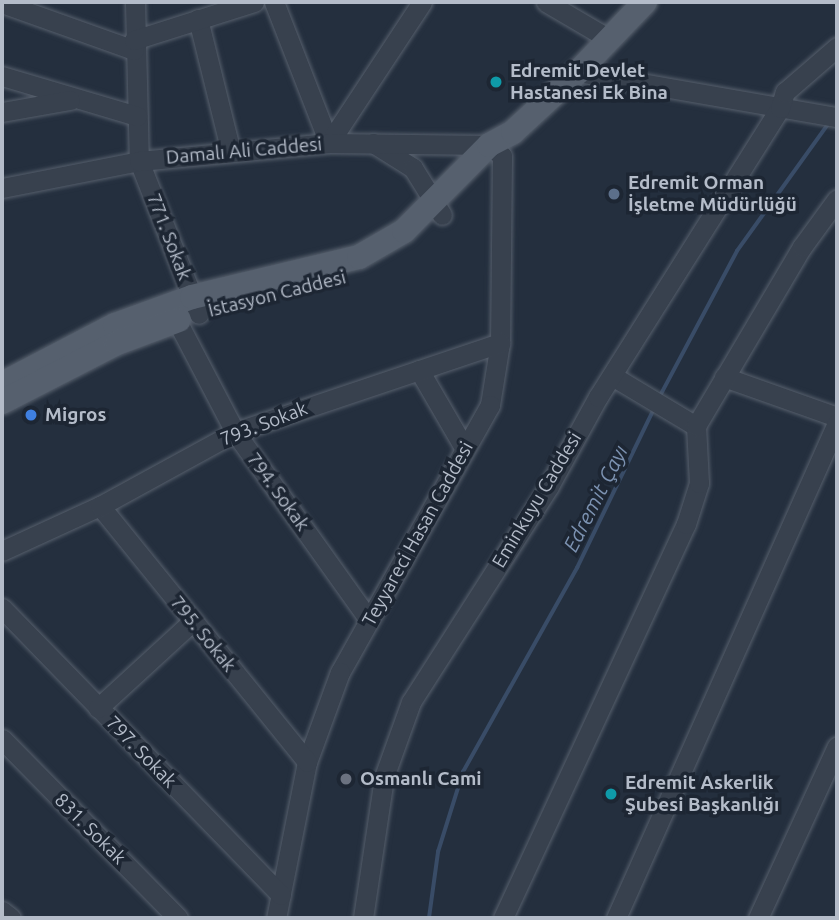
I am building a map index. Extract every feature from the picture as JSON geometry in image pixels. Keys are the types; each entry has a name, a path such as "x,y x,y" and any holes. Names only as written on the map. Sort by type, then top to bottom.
{"main road":[{"name":"İstasyon Caddesi","path":"2,384 115,325 363,272 415,242 438,209 513,132 578,72 645,2"},
{"name":"İstasyon Caddesi","path":"2,402 117,343 189,310"}],"street":[{"name":"771. Sokak","path":"135,2 139,161 189,310"},
{"path":"2,3 134,45 198,19 254,2"},
{"path":"274,2 330,143"},
{"path":"330,143 422,2"},
{"path":"546,2 609,39"},
{"path":"198,19 231,152"},
{"name":"Eminkuyu Caddesi","path":"363,918 384,777 400,727 426,677 784,108 785,92 837,47"},
{"path":"578,72 837,117"},
{"path":"2,76 137,116"},
{"path":"2,112 75,99"},
{"name":"Damalı Ali Caddesi","path":"2,188 139,161 330,143 496,151"},
{"path":"372,143 413,168 438,209"},
{"name":"Teyyareci Hasan Caddesi","path":"276,918 307,762 340,673 490,405 500,343 496,151"},
{"path":"503,918 687,524 699,483 695,426 802,247 837,199"},
{"name":"794. Sokak","path":"189,310 235,432 369,620"},
{"name":"793. Sokak","path":"2,551 100,506 235,432 500,343"},
{"path":"419,370 465,449"},
{"path":"614,377 695,426"},
{"path":"616,918 837,420 724,377"},
{"name":"795. Sokak","path":"100,506 307,762"},
{"name":"797. Sokak","path":"2,608 281,895"},
{"path":"98,708 193,621"},
{"name":"831. Sokak","path":"2,739 178,918"},
{"path":"758,918 837,746"},
{"path":"2,911 11,918"}],"waterway":[{"name":"Edremit Çayı","path":"660,396 737,251 829,123"},
{"name":"Edremit Çayı","path":"429,918 438,852 463,772 577,568 654,409"}],"place":[{"name":"Edremit Devlet Hastanesi Ek Bina","path":"496,82"},
{"name":"Edremit Orman İşletme Müdürlüğü","path":"614,194"},
{"name":"Migros","path":"31,415"},
{"name":"Osmanlı Cami","path":"346,779"},
{"name":"Edremit Askerlik Şubesi Başkanlığı","path":"611,794"}]}
